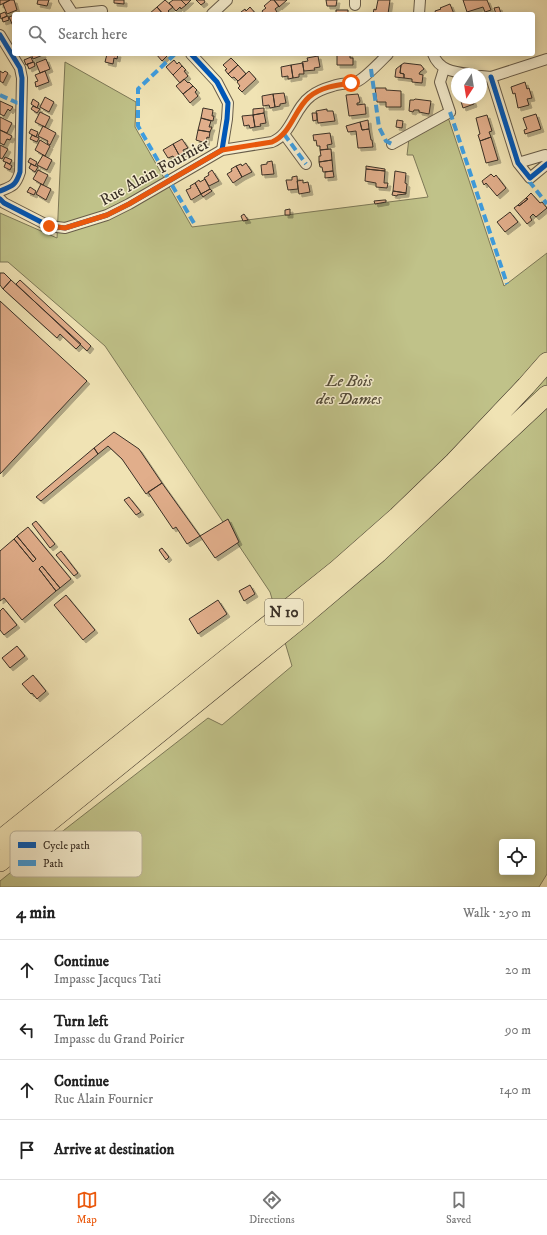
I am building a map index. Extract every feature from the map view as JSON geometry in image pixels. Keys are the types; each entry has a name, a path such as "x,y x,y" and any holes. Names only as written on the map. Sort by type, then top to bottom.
{"highway":[{"name":"N 10","path":"11,831 338,568 396,517 454,462 547,362"},
{"name":"N 10","path":"38,831 312,609 389,543 489,448 547,386"},
{"path":"489,448 547,395"},
{"name":"N 10","path":"0,840 10,832"},
{"name":"N 10","path":"0,862 10,854"}],"street":[{"path":"64,0 72,12"},
{"path":"214,12 227,0"},
{"path":"420,0 420,12"},
{"path":"92,12 102,12"},
{"path":"0,35 12,55"},
{"path":"0,191 17,182 20,172 22,78 20,68 13,56"},
{"name":"Rue Alain Fournier","path":"0,199 4,203 49,226 65,228 118,210 222,150 228,103 217,82 193,56"},
{"path":"222,150 279,140 310,96 333,86 360,80 386,56"},
{"path":"434,56 444,69 451,70"},
{"path":"487,76 547,59"},
{"path":"392,144 450,112 440,82 444,69"},
{"path":"487,79 518,163 530,178 547,164"},
{"path":"284,134 306,164"},
{"path":"518,163 545,155 547,158"}],"green space":[{"name":"Le Bois des Dames","path":"65,62 136,102 135,127 192,227 428,197 413,155 407,155 409,138 448,117 504,286 547,253 547,874 539,887 0,887 0,881 10,873 10,877 142,877 142,831 63,831 208,718 222,725 292,666 270,592 105,346 8,262 0,262 0,213 57,238"}],"building":[{"path":"0,0 10,0 0,5"},
{"path":"10,0 14,0 17,10 7,14 3,4"},
{"path":"38,0 49,0 47,6 37,4"},
{"path":"114,0 124,0 124,4 114,3"},
{"path":"165,0 173,7 168,11 169,12 161,12 157,7"},
{"path":"173,0 181,0 186,5 181,9 180,7 176,11 169,3"},
{"path":"181,0 191,0 186,5"},
{"path":"196,0 204,0 205,2 201,5"},
{"path":"271,0 274,0 279,6 275,9 277,12 263,12 266,8 264,6"},
{"path":"274,0 287,0 279,7"},
{"path":"326,0 337,0 336,6 327,6"},
{"path":"378,0 390,0 388,12 373,12 374,9 376,10"},
{"path":"463,0 487,0 491,10 485,12 483,7 467,12"},
{"path":"450,4 453,12 435,12 441,9 440,8"},
{"path":"157,7 161,12 151,12"},
{"path":"250,7 254,12 241,12 245,9 246,11"},
{"path":"499,7 500,12 495,12 494,8"},
{"path":"336,10 348,10 348,12 336,12"},
{"path":"5,12 7,16 1,19 0,14"},
{"path":"8,16 9,20 3,22 2,18"},
{"path":"12,16 12,24 9,17"},
{"path":"32,56 40,56 33,59"},
{"path":"106,56 118,56 117,59 114,58 113,64 105,62"},
{"path":"158,56 167,56 162,61"},
{"path":"318,56 320,67 314,68 315,70 304,71 302,62 308,61 307,58"},
{"path":"337,56 350,56 350,58 353,58 353,65 337,65"},
{"path":"31,57 33,62 26,65 24,60"},
{"path":"231,58 238,65 228,74 225,70 227,69 223,65"},
{"path":"46,59 50,69 40,73 36,63"},
{"path":"174,60 177,64 179,62 182,66 173,75 166,67"},
{"path":"34,62 35,66 29,69 27,64"},
{"path":"303,63 304,74 299,74 299,77 293,78 291,65"},
{"path":"404,63 421,65 424,69 419,74 423,75 422,83 412,82 412,79 404,78 404,74 400,73 401,65"},
{"path":"238,65 246,74 238,81 228,74"},
{"path":"291,65 293,78 288,79 288,76 282,77 281,67"},
{"path":"401,65 400,73 404,74 404,78 395,77 396,69"},
{"path":"182,66 186,70 184,71 188,76 180,83 173,75"},
{"path":"0,71 3,73 5,71 8,73 3,83 0,81"},
{"path":"45,71 49,82 36,87 35,82 38,81 35,75"},
{"path":"249,71 256,79 242,92 238,88 240,86 237,82"},
{"path":"184,79 193,86 183,94 176,86"},
{"path":"525,82 527,89 529,88 532,98 527,99 529,105 518,108 515,93 513,94 511,87"},
{"path":"193,86 197,90 195,92 198,96 190,103 183,94"},
{"path":"375,88 386,88 386,90 401,91 401,107 386,107 386,102 377,102"},
{"path":"284,93 286,103 275,107 273,94"},
{"path":"273,94 275,107 270,108 269,105 263,106 262,96"},
{"path":"358,94 360,101 357,105 365,104 366,114 349,116 346,95"},
{"path":"45,97 54,102 49,112 40,107"},
{"path":"33,99 39,103 37,108 31,104"},
{"path":"415,99 431,101 429,114 419,112 419,110 414,110 413,112 409,111 410,100"},
{"path":"0,101 13,107 10,111 8,109 4,116 0,114"},
{"path":"462,104 474,104 463,108"},
{"path":"33,106 40,109 37,113 31,109"},
{"path":"203,108 213,110 213,121 201,118"},
{"path":"264,108 264,113 253,115 253,109"},
{"path":"327,109 327,111 333,111 335,121 318,123 316,111"},
{"path":"40,112 50,117 45,127 35,122"},
{"path":"264,113 266,123 255,127 253,115"},
{"path":"312,113 317,113 317,120 313,121"},
{"path":"536,114 541,129 525,134 524,130 527,129 523,118"},
{"path":"253,115 255,127 250,128 249,125 244,126 242,116"},
{"path":"487,115 492,131 489,132 491,137 480,141 476,118"},
{"path":"0,117 12,123 7,133 0,130"},
{"path":"201,118 211,121 209,127 212,127 210,132 198,130"},
{"path":"368,120 369,129 362,130 360,122"},
{"path":"397,120 403,121 402,128 396,127"},
{"path":"360,122 362,130 369,129 373,147 358,148 356,131 348,132 346,126"},
{"path":"43,126 56,133 50,145 47,143 48,141 38,136"},
{"path":"31,129 38,132 36,137 29,133"},
{"path":"0,130 12,136 10,140 7,139 4,145 0,143"},
{"path":"198,130 210,132 206,143 196,140"},
{"path":"330,133 332,144 327,145 328,149 320,150 320,146 317,146 313,135"},
{"path":"32,135 39,138 37,142 30,139"},
{"path":"491,137 498,160 486,163 480,141"},
{"path":"182,139 188,148 183,150 184,153 179,155 173,144"},
{"path":"40,140 50,146 45,156 35,150"},
{"path":"173,144 179,155 174,158 173,156 168,158 163,150"},
{"path":"0,145 8,149 2,159 0,158"},
{"path":"331,149 332,160 319,162 319,156 321,156 320,150"},
{"path":"43,155 52,160 47,170 37,165"},
{"path":"5,157 12,160 10,164 3,161"},
{"path":"30,158 37,162 35,166 28,162"},
{"path":"332,160 333,171 323,172 319,162"},
{"path":"272,161 274,174 262,175 261,165"},
{"path":"6,162 12,166 10,170 4,167"},
{"path":"246,163 252,172 242,177 236,166 241,164 242,166"},
{"path":"31,164 38,167 35,172 29,168"},
{"path":"236,166 242,177 233,183 227,174"},
{"path":"366,166 385,169 385,171 366,169"},
{"path":"366,169 385,171 384,183 388,183 387,188 376,187 376,183 365,181"},
{"path":"38,170 48,175 43,185 33,179"},
{"path":"212,170 219,181 209,186 204,178 209,175 208,173"},
{"path":"333,171 334,177 325,178 325,172"},
{"path":"395,171 406,173 406,193 393,191"},
{"path":"491,174 494,177 496,175 506,188 497,196 486,183 484,185 482,181"},
{"path":"297,176 298,189 288,190 286,180 292,180 292,177"},
{"path":"205,179 210,189 201,194 195,183 199,180 200,182"},
{"path":"303,180 303,183 308,182 310,192 299,194 297,181"},
{"path":"195,183 201,194 191,200 186,190 191,188 190,186"},
{"path":"41,184 51,189 46,200 36,194"},
{"path":"30,187 36,191 34,195 27,192"},
{"path":"210,189 212,191 203,197 201,194"},
{"path":"393,191 406,194 397,196 392,195"},
{"path":"531,193 547,208 536,217 533,214 530,217 532,220 527,224 514,208 528,199 526,198"},
{"path":"526,198 528,199 519,206 518,205"},
{"path":"386,200 386,202 375,204 374,201"},
{"path":"290,209 290,215 285,215 285,210"},
{"path":"510,212 518,222 505,232 497,222"},
{"path":"244,214 248,220 243,221 241,216"},
{"path":"0,273 4,273 11,280 3,289 0,285"},
{"path":"11,280 81,344 76,349 60,334 57,338 3,289"},
{"path":"20,280 91,346 87,351 16,284"},
{"path":"0,301 87,381 0,474"},
{"path":"114,432 139,449 162,483 146,494 122,459 108,446 98,454 94,448"},
{"path":"94,448 98,454 41,501 36,497"},
{"path":"162,483 200,536 187,544 176,527 173,529 148,492"},
{"path":"129,497 141,512 136,515 124,500"},
{"path":"228,519 239,542 215,558 200,536"},
{"path":"36,521 55,544 50,548 32,524"},
{"path":"28,527 71,579 60,588 42,566 39,569 56,591 22,620 4,598 0,601 0,551 14,539 33,562 36,559 17,536"},
{"path":"17,536 36,559 33,562 14,539"},
{"path":"162,548 169,557 166,560 159,550"},
{"path":"61,551 78,573 74,576 56,555"},
{"path":"42,566 60,588 56,591 39,569"},
{"path":"250,585 255,594 244,601 239,591"},
{"path":"66,595 95,630 83,640 54,605"},
{"path":"218,600 227,614 198,634 189,619"},
{"path":"3,608 17,625 4,635 0,630 0,611"},
{"path":"17,646 25,656 10,668 2,658"},
{"path":"33,675 46,691 37,699 22,684"}],"marked path":[{"path":"173,56 138,89 138,126 195,225"},
{"path":"371,69 379,127 386,141 392,144"},
{"path":"0,95 22,105"},
{"path":"450,112 507,284"},
{"path":"284,134 306,164"},
{"path":"529,181 547,204"}],"cycle path":[{"path":"0,35 12,55"},
{"path":"0,191 13,184 17,180 20,172 22,78 20,68 13,56"},
{"path":"0,199 4,203 49,226 65,228 107,215 129,204 222,150 228,103 217,82 193,56"},
{"path":"491,77 518,163 530,178 547,164"}],"route":[{"path":"49,226 65,228 107,215 129,204 222,150 279,140 310,96 333,86 351,83"}]}
